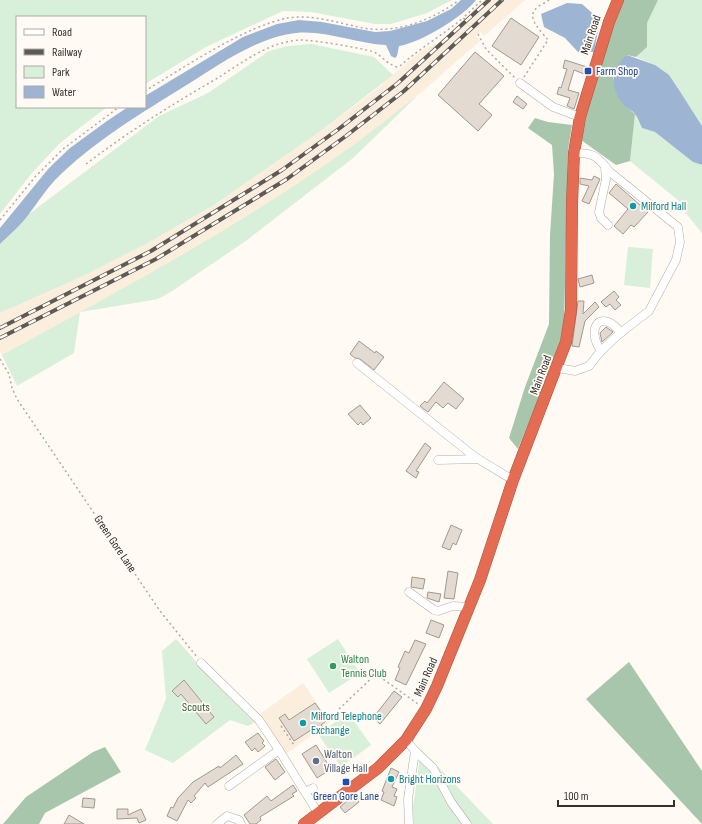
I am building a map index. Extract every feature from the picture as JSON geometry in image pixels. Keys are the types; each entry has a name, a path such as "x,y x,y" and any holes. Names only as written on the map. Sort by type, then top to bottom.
{"highway":[{"name":"Main Road","path":"304,824 378,768 406,740 426,709 444,670 469,607 513,480 558,368 570,326 574,153 580,117 606,29 618,0"}],"street":[{"path":"520,83 553,107 580,117"},
{"path":"558,368 575,371 589,366 601,351 649,311 676,260 680,242 678,227 591,153 574,153"},
{"path":"606,167 606,179 598,212 601,218 608,225"},
{"path":"601,351 594,338 595,329 600,321 610,321 621,333"},
{"path":"357,364 478,459 513,480"},
{"path":"438,460 478,459"},
{"path":"409,592 434,610 438,611 453,606 469,607"},
{"path":"201,663 250,710 279,750 318,813"},
{"path":"406,740 415,751 428,761 451,802 467,824"},
{"path":"229,786 279,750"},
{"path":"409,824 408,799 415,751"},
{"path":"305,792 313,788"},
{"path":"217,824 227,816 239,820 241,824"}],"path":[{"path":"146,90 229,41 273,22 288,18 323,19 363,28 387,30 436,14 459,0"},
{"path":"86,164 137,127 189,93 252,56 274,46 301,40 318,42 373,52 397,67 420,48 440,37 464,18 482,0"},
{"path":"478,34 486,49 520,83 548,40 533,23 533,12 536,7 549,0"},
{"path":"0,220 35,177 53,160 89,129 119,108"},
{"name":"Green Gore Lane","path":"0,359 9,374 12,388 17,399 160,611 201,663"},
{"path":"339,709 376,674 426,709"},
{"path":"281,726 294,745"}],"shaded area":[{"path":"484,0 525,0 484,36 481,32 476,36 480,41 417,96 353,158 247,240 158,299 80,312 2,355 0,351 0,313 83,276 144,245 214,205 322,130 373,92 422,50 440,42"},
{"path":"303,683 330,722 286,754 260,714"}],"green space":[{"path":"0,0 452,0 427,13 391,24 375,24 311,12 283,11 206,47 146,83 146,16 16,16 16,108 106,108 60,143 31,174 0,214"},
{"path":"624,0 658,0 647,23 647,47 636,57 627,55 613,76 620,97 626,106 635,114 630,161 616,165 581,140 597,68 609,33"},
{"path":"658,0 702,0 702,126 681,93 655,65 636,57 647,47 647,23"},
{"path":"311,44 374,57 393,75 322,130 214,205 144,245 83,276 0,313 0,244 29,214 159,116 208,93 269,51 288,46"},
{"path":"417,96 353,158 247,240 172,291 158,299 81,312 220,233 304,179 372,131"},
{"path":"635,114 642,128 655,132 693,162 702,165 702,233 684,211 679,201 630,161"},
{"path":"535,118 548,122 572,125 568,150 564,329 554,360 518,449 509,438 525,387 549,324 550,235 554,174 552,145 528,128"},
{"path":"628,247 653,249 650,288 624,285"},
{"path":"80,312 74,353 17,386 2,355"},
{"name":"Scouts","path":"176,639 215,683 255,722 248,726 230,720 173,763 145,750 166,699 162,651"},
{"name":"Walton Tennis Club","path":"338,639 360,673 329,693 307,659"},
{"path":"629,662 702,771 702,824 586,699"},
{"name":"Walton Tennis Club","path":"348,713 371,745 341,767 318,734"},
{"path":"105,747 121,772 45,813 39,824 3,824 26,797 93,752"},
{"path":"421,749 493,824 414,824 413,808"}],"water":[{"path":"461,0 476,0 461,14 429,35 408,44 399,46 397,56 395,58 391,56 386,45 318,33 296,33 266,40 252,46 134,118 85,153 55,180 26,218 0,244 0,228 49,168 70,148 126,108 146,108 146,95 243,37 277,24 299,20 322,22 375,32 390,31 427,21 451,9"},
{"path":"567,3 582,4 600,20 594,52 578,52 565,38 544,27 541,14"},
{"path":"627,55 655,65 669,75 702,126 702,165 693,162 655,132 642,128 635,114 623,104 616,91 614,78 617,66"}],"building":[{"path":"511,18 539,37 521,65 492,46"},
{"path":"475,52 504,76 479,104 492,115 478,131 438,95"},
{"path":"565,60 587,67 584,74 574,70 568,90 579,93 574,109 567,106 570,98 557,94 559,87 561,88 567,69 563,68"},
{"path":"517,96 527,104 523,109 513,102"},
{"path":"594,176 600,179 589,204 582,201 589,186 580,184 580,178 592,180"},
{"name":"Milford Hall","path":"616,184 648,212 634,227 631,225 623,234 614,226 628,209 609,193"},
{"path":"592,275 594,283 580,287 578,279"},
{"path":"614,291 619,297 616,300 621,305 615,310 610,304 606,307 601,302"},
{"path":"578,301 584,301 583,314 595,302 599,307 585,321 579,347 572,346"},
{"path":"606,327 613,332 602,342 600,333"},
{"path":"359,341 375,353 376,351 384,357 374,370 360,359 355,358 350,354"},
{"path":"444,382 464,399 456,409 448,403 443,408 436,402 428,412 420,406 425,401 427,403"},
{"path":"360,405 371,418 363,425 361,422 358,425 348,414"},
{"path":"425,443 431,448 416,471 419,472 416,478 406,471"},
{"path":"451,525 462,530 456,545 453,543 450,550 442,547"},
{"path":"448,571 458,573 454,599 444,598"},
{"path":"412,577 425,579 423,589 411,587"},
{"path":"428,592 441,594 439,602 427,598"},
{"path":"431,620 444,625 439,638 426,633"},
{"path":"415,640 426,644 406,685 395,680 400,668 398,667 405,651 409,653"},
{"path":"184,680 214,717 206,724 181,694 178,697 172,691"},
{"path":"394,691 402,697 380,724 373,718"},
{"name":"Milford Telephone Exchange","path":"315,703 327,720 321,725 323,727 316,731 314,728 294,741 279,718 285,714 289,720"},
{"path":"258,733 264,741 262,743 265,746 258,752 255,748 252,751 245,742"},
{"name":"Walton Village Hall","path":"316,745 331,769 317,778 302,754"},
{"path":"236,755 243,764 208,787 205,783 194,796 196,798 191,803 188,800 177,821 167,816 171,807 173,808 178,798 193,782 219,766 220,768"},
{"path":"276,759 285,772 275,780 265,767"},
{"name":"Bright Horizons","path":"391,768 399,772 392,787 397,789 394,796 397,797 394,806 381,800 384,792 382,791"},
{"path":"293,785 297,791 292,794 294,796 260,817 261,820 256,824 250,824 244,815 267,796 271,801"},
{"path":"354,795 359,802 345,813 340,807"},
{"path":"83,798 95,799 94,808 82,807"},
{"path":"117,809 128,809 128,815 141,809 146,820 139,823 137,818 117,819"},
{"path":"69,815 84,824 64,824"}],"railway":[{"path":"0,328 151,251 282,170 398,83 489,0"},
{"path":"0,338 156,259 287,179 404,91 502,0"}],"place":[{"name":"Farm Shop","path":"588,71"},
{"name":"Milford Hall","path":"633,206"},
{"name":"Walton Tennis Club","path":"333,666"},
{"name":"Milford Telephone Exchange","path":"303,723"},
{"name":"Walton Village Hall","path":"316,761"},
{"name":"Bright Horizons","path":"391,779"},
{"name":"Green Gore Lane","path":"346,782"}]}
